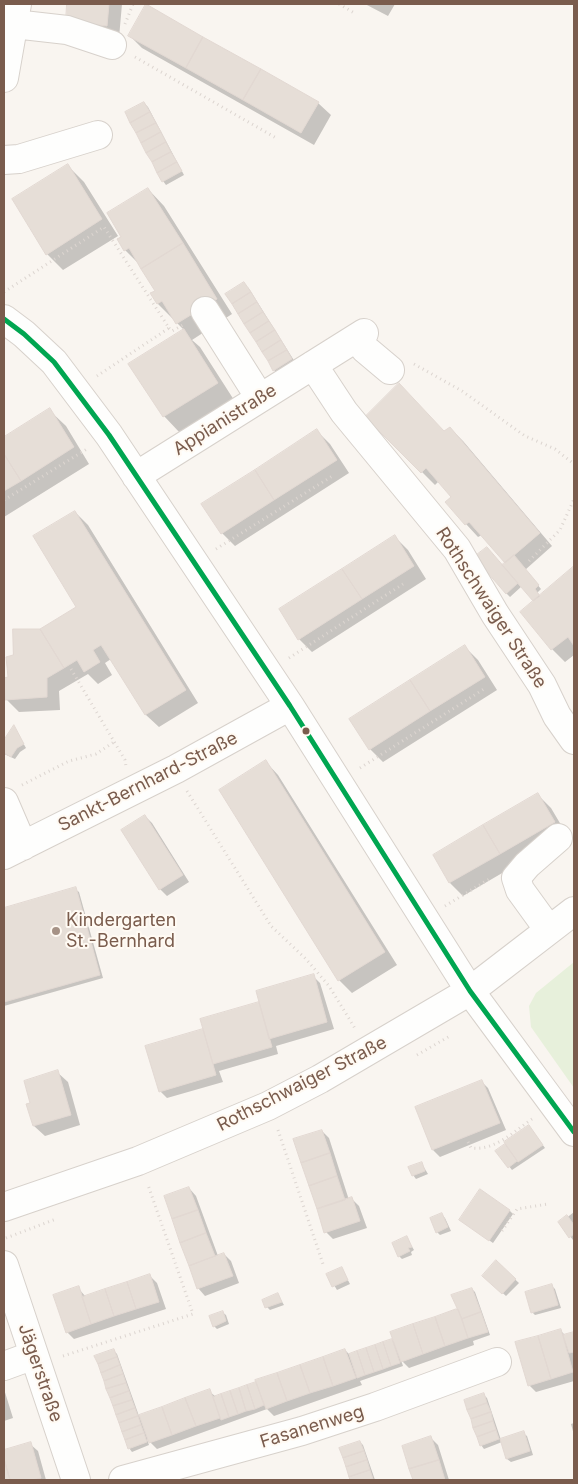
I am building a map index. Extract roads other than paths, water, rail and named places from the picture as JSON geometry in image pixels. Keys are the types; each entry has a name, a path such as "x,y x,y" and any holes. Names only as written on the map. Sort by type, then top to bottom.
{"street":[{"path":"4,78 15,14 67,30 95,43"},
{"path":"4,160 19,159 98,136"},
{"path":"205,311 260,398"},
{"path":"4,319 24,334 54,362 76,390 195,562 268,672 470,991 574,1132"},
{"name":"Appianistraße","path":"136,476 361,336 365,349 399,365"},
{"name":"Rothschwaiger Straße","path":"313,365 344,412 457,549 495,614 542,685 557,716 574,740"},
{"name":"Sankt-Bernhard-Straße","path":"14,850 176,769 290,706"},
{"path":"11,794 14,850"},
{"path":"549,930 520,890 516,878 527,865 558,838"},
{"name":"Rothschwaiger Straße","path":"4,1207 138,1161 268,1106 370,1051 470,991 574,911"},
{"name":"Jägerstraße","path":"4,1265 76,1480"},
{"path":"4,1366 35,1360"},
{"name":"Fasanenweg","path":"123,1480 241,1449 311,1428 376,1407 497,1362"}],"place":[{"name":"Kindergarten St.-Bernhard","path":"56,931"}]}
